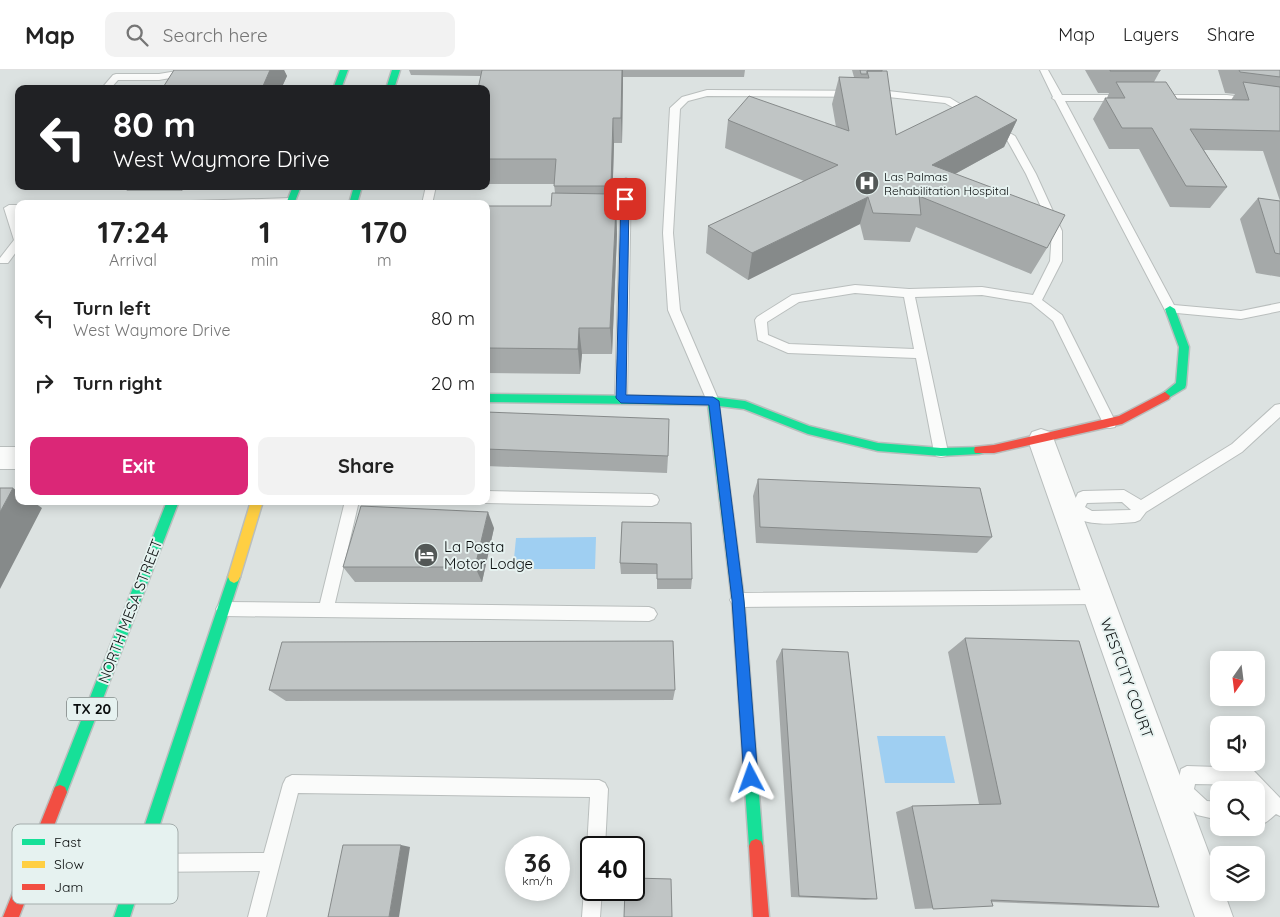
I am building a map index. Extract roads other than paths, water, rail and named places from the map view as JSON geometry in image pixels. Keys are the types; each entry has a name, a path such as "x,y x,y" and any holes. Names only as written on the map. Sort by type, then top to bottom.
{"street":[{"path":"338,85 344,70"},
{"path":"391,85 396,70"},
{"path":"490,398 621,398 713,401 745,405 808,430 878,448 941,452 994,449 1041,440 1122,420 1181,385 1184,347 1170,308"},
{"path":"713,401 738,600 761,917"},
{"name":"WESTCITY COURT","path":"1041,440 1072,511 1098,597 1176,790 1214,917"},
{"path":"0,458 15,458"},
{"name":"NORTH MESA STREET","path":"47,824 171,505"},
{"path":"153,824 224,609 256,505"},
{"name":"NORTH MESA STREET","path":"11,917 16,904"},
{"path":"122,917 126,904"}],"lane":[{"path":"108,85 116,77 160,76 198,70"},
{"path":"1044,70 1057,98 1170,308 1241,315 1280,307"},
{"path":"713,401 674,310 668,233 675,108 685,99 707,93 726,93 888,94 947,100 1010,136 1031,174 1057,231 1056,261 1036,301"},
{"path":"1057,98 1127,98"},
{"path":"1147,98 1227,98 1280,105"},
{"path":"621,398 619,216 626,182"},
{"path":"15,208 9,208 15,227"},
{"path":"4,260 15,245"},
{"path":"920,354 788,348 762,337 761,320 796,298 855,289 909,293 982,291 1036,301 1058,318 1110,423"},
{"path":"909,293 941,452"},
{"path":"1141,508 1124,496 1099,497 1083,498 1072,511 1090,517 1135,516 1141,508 1237,448 1280,408"},
{"path":"490,497 652,500"},
{"path":"326,610 351,505"},
{"path":"738,600 1098,597"},
{"path":"224,609 649,614"},
{"path":"1210,810 1203,809 1176,790 1187,775 1248,777 1277,806 1265,813"},
{"path":"257,917 292,784 599,790 597,836"},
{"path":"178,863 271,862"},
{"path":"591,917 592,901"}],"water":[{"path":"596,537 595,569 513,569 516,538"},
{"path":"877,736 945,736 955,783 885,783"}],"place":[{"name":"Las Palmas Rehabilitation Hospital","path":"867,183"},
{"name":"La Posta Motor Lodge","path":"426,555"}]}
